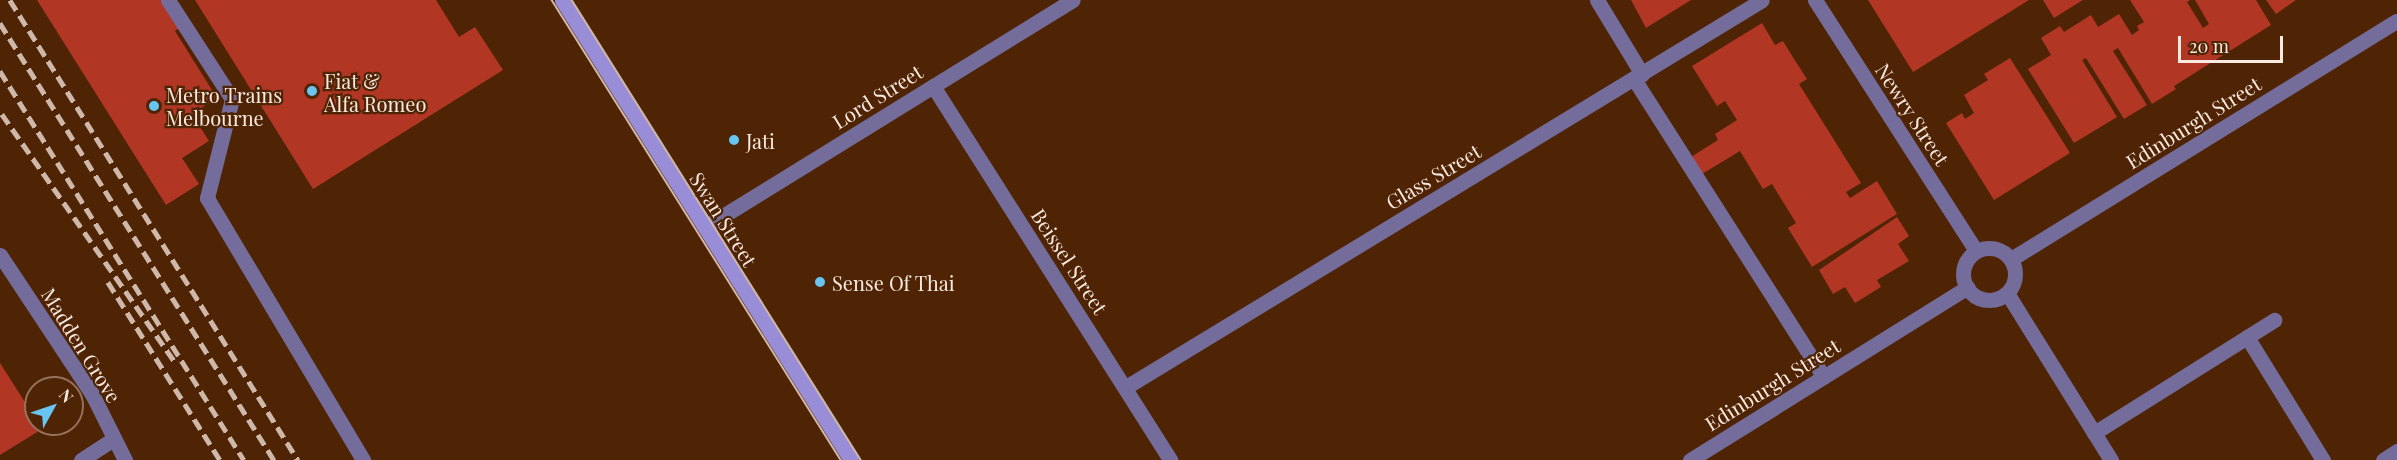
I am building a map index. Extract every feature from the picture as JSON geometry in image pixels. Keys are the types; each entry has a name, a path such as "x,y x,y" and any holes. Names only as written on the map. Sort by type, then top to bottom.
{"main road":[{"name":"Swan Street","path":"562,0 851,460"}],"street":[{"path":"168,0 232,99 207,198 363,460"},
{"name":"Lord Street","path":"705,227 1072,0"},
{"path":"1597,0 1638,77 1824,377"},
{"name":"Glass Street","path":"1126,387 1762,0"},
{"name":"Newry Street","path":"1815,0 1976,251"},
{"name":"Edinburgh Street","path":"2011,259 2397,21"},
{"name":"Beissel Street","path":"933,86 1126,387 1170,460"},
{"path":"1994,248 2011,259 2015,277 2007,293 1990,299 1973,294 1968,287 1964,270 1976,251 1994,248"},
{"name":"Madden Grove","path":"0,255 92,394 112,440 125,460"},
{"name":"Edinburgh Street","path":"1690,460 1968,287"},
{"path":"2007,293 2110,460"},
{"path":"2094,433 2274,320"},
{"path":"2247,337 2323,460"},
{"path":"81,460 112,440"},
{"path":"2383,460 2397,451"}],"building":[{"name":"Metro Trains Melbourne","path":"37,0 165,0 182,26 175,31 217,98 192,114 209,141 182,158 199,184 166,205"},
{"name":"Fiat & Alfa Romeo","path":"195,0 436,0 459,37 475,27 503,70 313,189"},
{"path":"1631,0 1691,0 1646,28"},
{"path":"1868,0 2029,0 1913,72"},
{"path":"2043,0 2083,0 2054,18"},
{"path":"2130,0 2190,0 2187,2 2203,28 2209,24 2195,0 2256,0 2271,25 2174,86 2176,89 2152,104 2118,48 2113,51 2147,105 2124,119 2086,58 2082,60 2117,117 2074,143 2028,69 2051,55 2041,38 2060,26 2064,32 2091,15 2098,27 2119,14 2132,35 2139,30 2137,26 2144,22"},
{"path":"2266,0 2296,0 2276,14"},
{"path":"1762,23 1775,45 1783,41 1807,79 1799,84 1861,183 1846,192 1850,198 1877,181 1897,214 1812,267 1788,228 1796,223 1772,184 1763,189 1740,151 1702,174 1691,157 1718,140 1715,134 1737,120 1725,101 1717,106 1692,66"},
{"path":"2010,58 2070,153 1994,200 1946,123 1962,113 1965,119 1974,113 1964,95 1988,80 1984,74"},
{"path":"1897,217 1909,236 1898,244 1909,261 1877,280 1881,287 1855,303 1845,287 1833,294 1819,270"},
{"path":"0,363 24,401 24,436 31,436 0,455"}],"tram line":[{"path":"552,0 841,460"},
{"path":"572,0 861,460"}],"railway":[{"path":"10,0 298,460"},
{"path":"0,23 274,460"},
{"path":"0,71 244,460"},
{"path":"2,114 174,361"},
{"path":"108,282 220,460"}],"place":[{"name":"Fiat & Alfa Romeo","path":"312,91"},
{"name":"Metro Trains Melbourne","path":"154,106"},
{"name":"Jati","path":"734,140"},
{"name":"Sense Of Thai","path":"820,282"}]}
